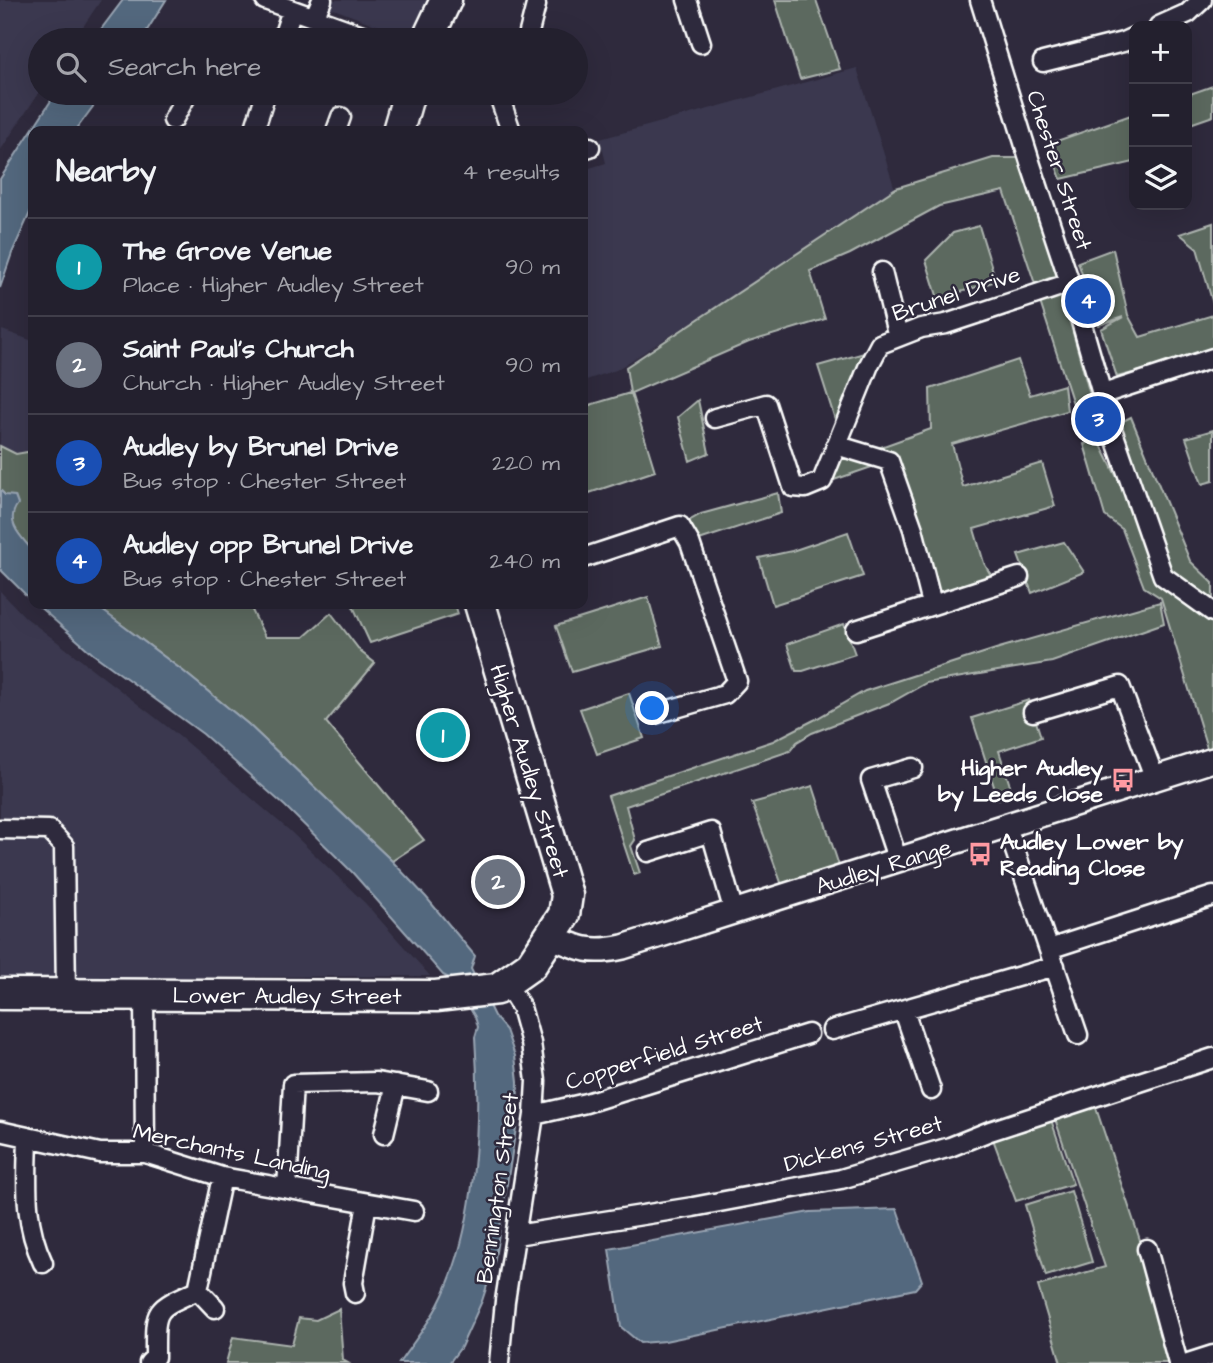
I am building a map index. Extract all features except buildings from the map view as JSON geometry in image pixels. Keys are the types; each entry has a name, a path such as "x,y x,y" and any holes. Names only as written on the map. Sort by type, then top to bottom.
{"highway":[{"path":"433,28 446,0"},
{"path":"399,126 406,105"},
{"name":"Higher Audley Street","path":"481,609 567,895 564,915 552,937"},
{"path":"501,986 531,965 552,937"},
{"name":"Lower Audley Street","path":"0,994 436,996 501,986"}],"street":[{"path":"265,0 342,28"},
{"path":"314,18 322,0"},
{"path":"687,0 701,43"},
{"name":"Chester Street","path":"980,0 1070,282 1113,432 1163,576 1213,612"},
{"path":"1170,21 1188,13 1202,0"},
{"path":"530,28 537,5"},
{"path":"286,28 292,10"},
{"path":"1043,62 1129,39"},
{"path":"173,120 181,105"},
{"path":"256,126 262,105"},
{"path":"502,105 509,126"},
{"path":"882,272 898,337"},
{"name":"Brunel Drive","path":"715,418 766,404 793,487 804,488 822,481 880,344 921,328 946,324 1070,282"},
{"path":"1103,394 1213,358"},
{"path":"836,445 889,461 913,529 932,604"},
{"path":"588,556 680,526 690,543 737,681 725,694 655,714"},
{"path":"856,630 1019,577"},
{"path":"1032,712 1120,686 1155,779"},
{"name":"Audley Range","path":"552,937 592,952 607,951 1212,762"},
{"path":"898,861 871,780 913,768"},
{"path":"1007,827 1078,1035"},
{"path":"0,829 49,830 64,846 66,994"},
{"path":"648,852 711,832 734,912"},
{"path":"832,1030 904,1011 1213,896"},
{"name":"Bennington Street","path":"499,1363 505,1301 534,1115 536,1081 531,1043 521,1007 501,986"},
{"path":"144,994 145,1153"},
{"path":"904,1011 930,1090"},
{"name":"Copperfield Street","path":"534,1115 586,1103 808,1034"},
{"name":"Dickens Street","path":"516,1235 693,1207 841,1179 950,1146 1213,1058"},
{"path":"287,1188 292,1084 361,1082 428,1091"},
{"path":"384,1134 396,1085"},
{"name":"Merchants Landing","path":"0,1131 100,1153 145,1153 222,1177 414,1211"},
{"path":"28,1137 27,1206 32,1241 43,1263"},
{"path":"198,1290 222,1177"},
{"path":"355,1293 353,1283 367,1203"},
{"path":"1147,1249 1178,1363"},
{"path":"198,1290 215,1308"},
{"path":"149,1363 155,1357 155,1320 165,1305 198,1290"},
{"path":"1188,1363 1213,1356"}],"shaded area":[{"path":"0,0 101,0 82,28 28,28 28,105 31,105 0,151"},
{"path":"310,0 433,0 420,28 384,28"},
{"path":"857,68 896,193 616,370 588,379 588,168 606,163 600,139"},
{"path":"2,330 28,339 28,452 16,454 0,446"},
{"path":"0,591 25,617 174,732 290,831 365,903 430,976 0,978"}],"green space":[{"path":"775,0 816,0 840,69 800,79"},
{"path":"1213,86 1213,116 1192,123 1192,93"},
{"path":"1129,116 1129,163 1061,179 1048,144"},
{"path":"993,158 1020,158 1057,275 1035,284 1004,191 939,206 850,254 810,271 825,319 749,342 631,393 655,471 588,493 588,406 630,393 626,367 896,188"},
{"path":"1213,223 1213,304 1197,248 1180,234"},
{"path":"979,226 996,281 938,299 926,260 953,233"},
{"path":"1113,249 1128,315 1140,337 1213,315 1213,353 1117,377 1101,329 1123,317 1099,325 1078,262"},
{"path":"1062,292 1096,417 1080,425 1039,299"},
{"path":"875,350 840,435 818,366"},
{"path":"1018,360 1030,395 1064,385 1067,411 952,444 963,487 1042,463 1055,506 974,529 984,563 996,584 932,604 889,461 831,481 836,445 867,452 931,429 930,389"},
{"path":"698,400 709,453 690,461 678,417"},
{"path":"1131,417 1190,561 1213,583 1211,761 1161,598 1144,587 1122,529 1105,516 1084,444 1098,439 1158,560 1119,423"},
{"path":"1213,430 1213,481 1202,484 1186,438"},
{"path":"0,446 16,454 28,452 28,546 14,526 8,502 0,490"},
{"path":"778,493 781,513 690,543 680,526 701,514"},
{"path":"848,532 863,576 773,605 759,558 792,551"},
{"path":"1064,542 1084,572 1032,593 1018,555"},
{"path":"648,597 662,646 572,672 556,626"},
{"path":"1160,602 1164,623 1052,662 926,683 892,702 812,733 797,742 790,751 626,806 635,840 631,846 640,873 634,875 608,796 773,741 865,691 999,648"},
{"path":"101,609 251,609 265,637 304,637 331,613 361,652 375,663 326,722 424,840 392,861 248,724"},
{"path":"354,609 456,609 458,614 370,643"},
{"path":"844,624 855,654 796,671 787,644"},
{"path":"629,693 644,738 597,754 580,709"},
{"path":"1029,700 1041,737 999,751 1013,795 998,799 972,718"},
{"path":"813,786 843,878 786,896 752,803"},
{"path":"1093,1099 1178,1363 1061,1363 1038,1286 1105,1267 1053,1113"},
{"path":"1048,1111 1073,1184 1016,1201 990,1131"},
{"path":"1071,1191 1092,1262 1046,1276 1025,1205"},
{"path":"339,1309 343,1360 348,1363 226,1363 233,1337 292,1345 299,1318 316,1320"}],"water":[{"path":"123,0 166,0 148,28 102,28"},
{"path":"48,105 94,105 79,126 35,126"},
{"path":"28,136 28,217 0,288 0,179"},
{"path":"0,490 5,495 15,496 18,504 13,523 28,545 28,597 0,569"},
{"path":"42,609 101,609 183,671 248,724 392,861 475,956 471,969 494,1016 506,1030 515,1056 518,1082 517,1122 494,1264 482,1301 461,1347 449,1363 399,1363 438,1305 451,1276 461,1243 473,1174 476,1138 475,1037 478,1027 475,1017 453,980 443,975 352,872 285,806 203,734 93,654"},
{"path":"897,1209 922,1281 915,1289 665,1341 640,1343 621,1327 609,1249 810,1212"}],"place":[{"name":"Audley opp Brunel Drive","path":"1088,301"},
{"name":"Audley by Brunel Drive","path":"1098,419"},
{"name":"The Grove Venue","path":"443,735"},
{"name":"Higher Audley by Leeds Close","path":"1123,780"},
{"name":"Audley Lower by Reading Close","path":"980,854"},
{"name":"Saint Paul's Church","path":"498,882"}]}
